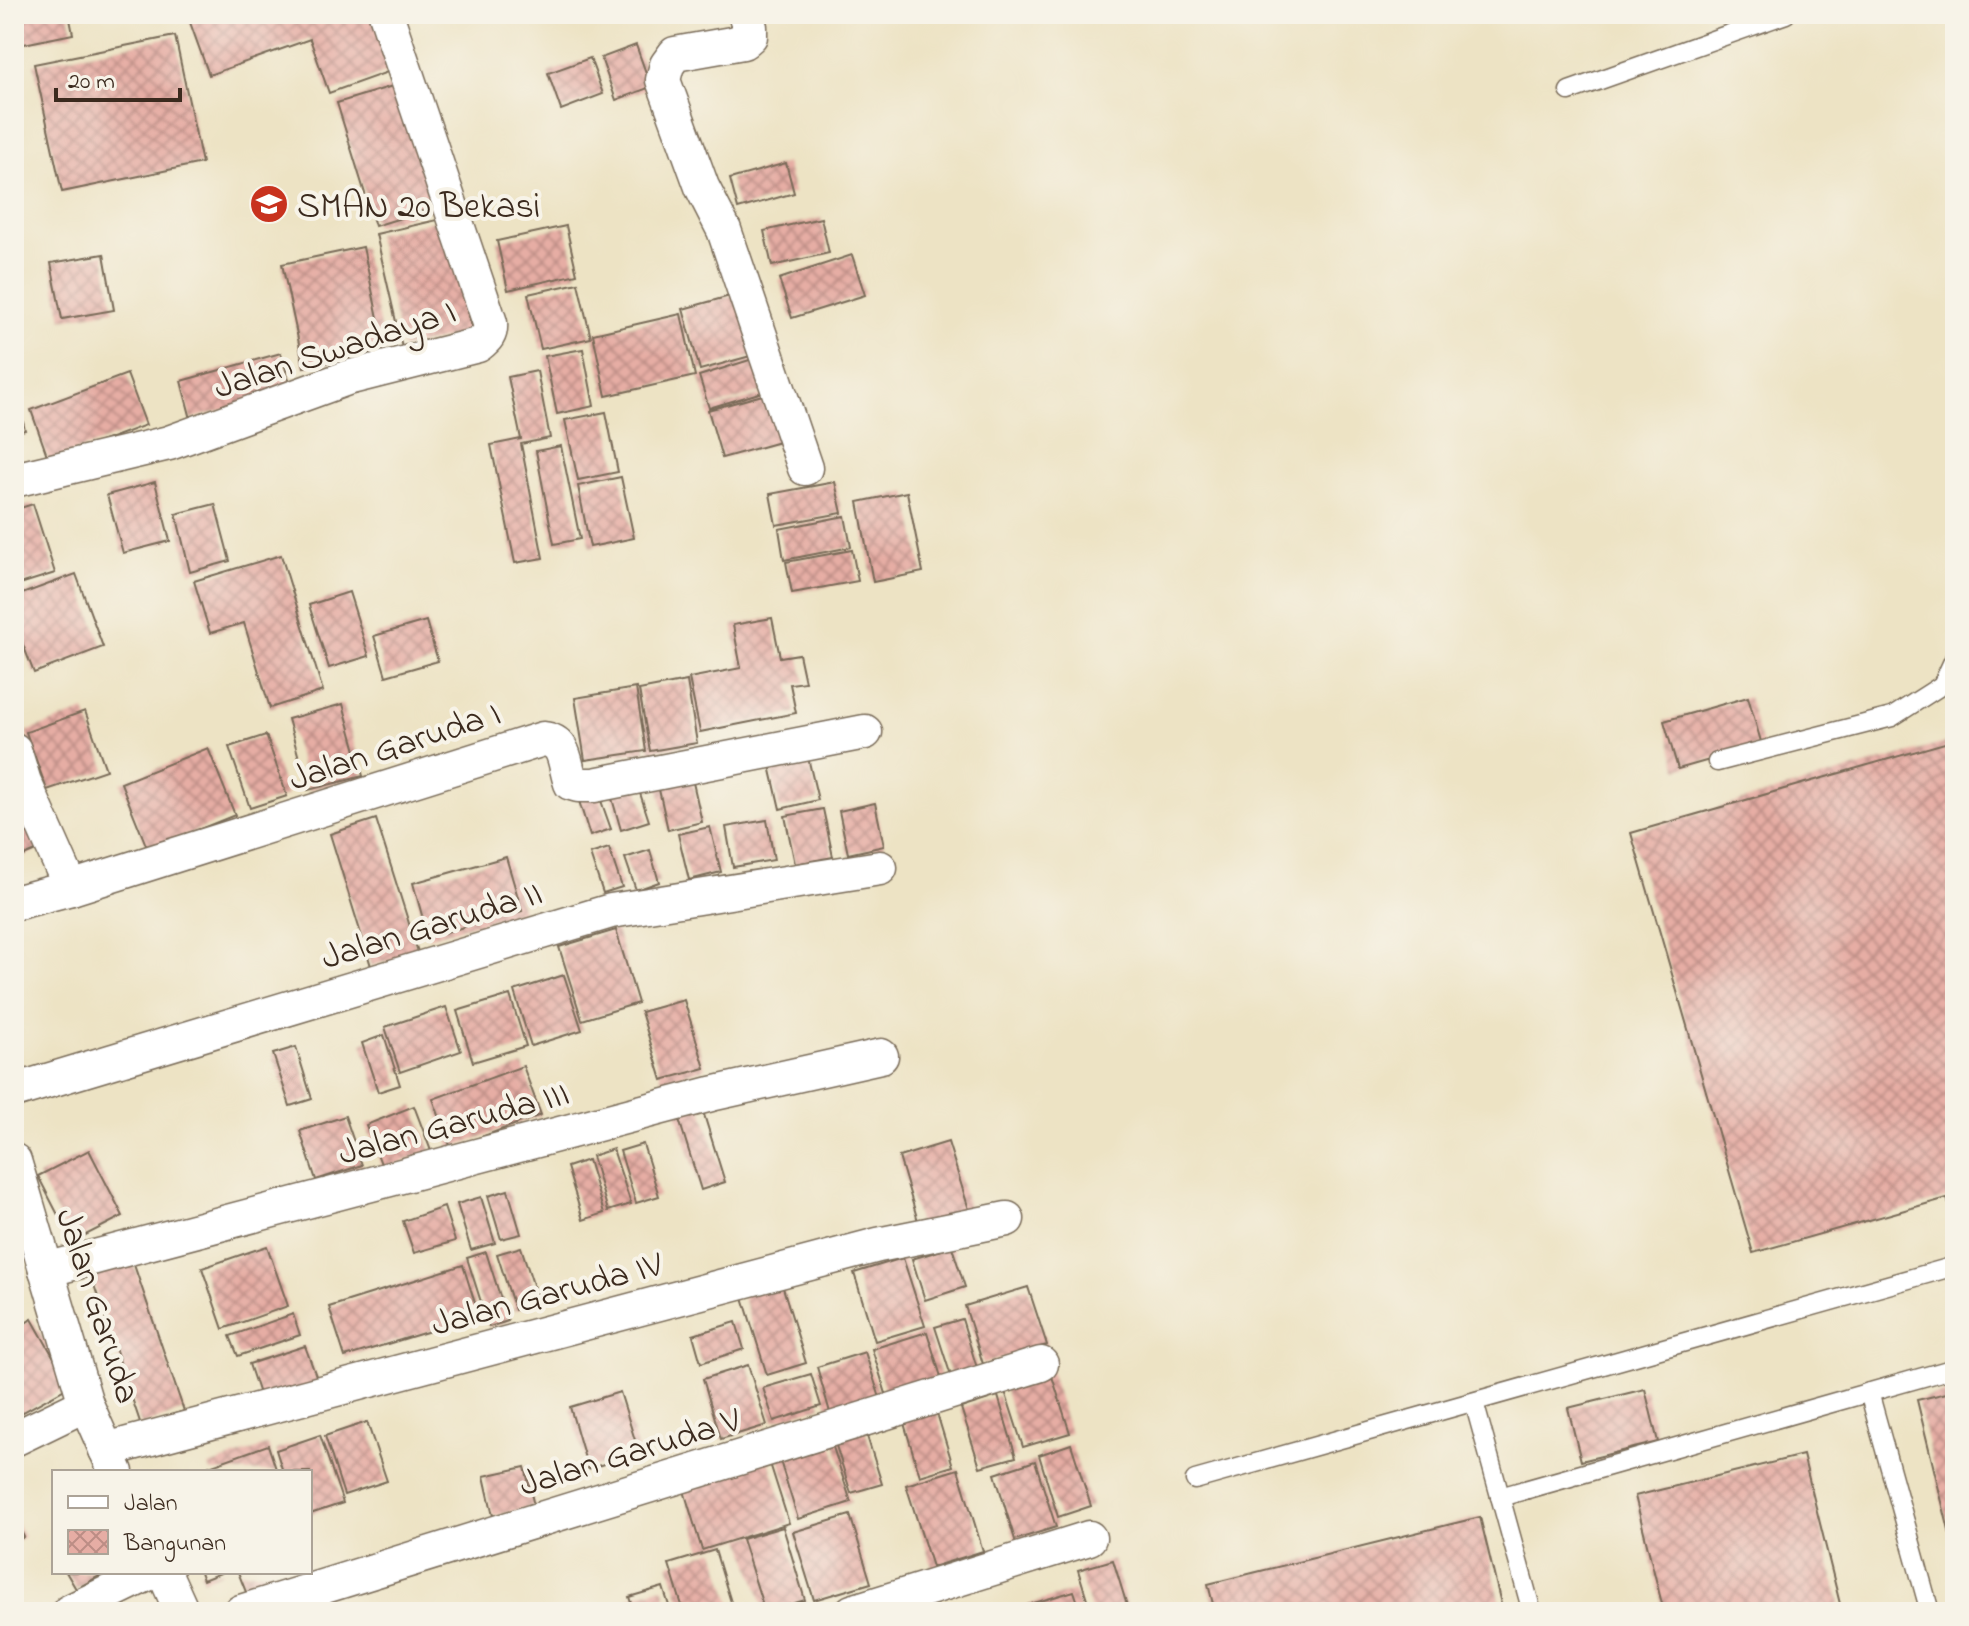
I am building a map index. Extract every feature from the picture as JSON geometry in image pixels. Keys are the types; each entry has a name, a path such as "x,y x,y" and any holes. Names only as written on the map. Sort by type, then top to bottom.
{"street":[{"name":"Jalan Swadaya I","path":"14,480 169,443 347,378 478,345 486,339 491,331 490,323 386,14"},
{"path":"745,14 750,36 743,42 675,54 667,65 663,80 702,187 724,230 805,468"},
{"name":"Jalan Garuda I","path":"63,869 543,739 553,740 560,746 571,783 594,785 865,732"},
{"path":"14,750 24,782 63,869 14,903"},
{"name":"Jalan Garuda II","path":"14,1091 611,911 880,868"},
{"name":"Jalan Garuda III","path":"46,1270 711,1094 881,1056"},
{"name":"Jalan Garuda","path":"14,1161 23,1231 46,1270 86,1404 112,1461"},
{"name":"Jalan Garuda IV","path":"112,1461 878,1245 1007,1219"},
{"name":"Jalan Garuda V","path":"241,1612 1041,1364"},
{"path":"14,1439 86,1404"},
{"path":"852,1612 1089,1538"},
{"path":"69,1612 147,1574"},
{"path":"165,1574 182,1612"}],"lane":[{"path":"1569,91 1786,14"},
{"path":"1717,762 1892,717 1942,685 1955,657"},
{"path":"1195,1480 1955,1266"},
{"path":"1500,1497 1955,1368"},
{"path":"1869,1392 1930,1612"},
{"path":"1474,1402 1532,1612"}],"building":[{"path":"14,14 69,14 73,34 14,46"},
{"path":"187,14 380,14 399,68 329,93 310,39 209,75"},
{"path":"175,36 202,163 62,192 34,64"},
{"path":"636,45 651,87 616,100 601,58"},
{"path":"590,58 603,94 561,110 548,73"},
{"path":"399,84 436,207 375,226 337,103"},
{"path":"786,163 794,193 738,209 730,179"},
{"path":"446,218 473,332 402,348 376,234"},
{"path":"821,218 829,253 772,266 764,231"},
{"path":"566,226 577,274 508,290 497,241"},
{"path":"363,247 385,351 304,367 282,264"},
{"path":"104,254 114,310 62,319 51,263"},
{"path":"852,255 865,295 792,318 779,279"},
{"path":"578,283 591,338 541,349 528,294"},
{"path":"737,294 754,355 700,370 683,309"},
{"path":"681,314 695,376 606,396 593,334"},
{"path":"583,349 594,406 557,414 545,356"},
{"path":"281,353 292,391 191,419 181,381"},
{"path":"759,357 769,390 709,408 699,376"},
{"path":"537,371 550,438 521,444 543,558 515,563 491,445 521,439 508,377"},
{"path":"127,374 146,425 49,461 31,410"},
{"path":"14,387 25,430 14,433"},
{"path":"777,391 790,439 722,458 708,410"},
{"path":"606,412 618,472 578,480 565,420"},
{"path":"561,446 580,539 554,544 536,451"},
{"path":"621,477 634,538 590,547 578,486"},
{"path":"155,482 170,541 123,553 107,495"},
{"path":"835,482 842,513 776,525 770,494"},
{"path":"907,492 923,572 873,582 858,502"},
{"path":"33,504 55,573 14,586 14,510"},
{"path":"215,504 230,561 190,572 176,514"},
{"path":"845,516 851,547 784,560 779,529"},
{"path":"852,550 858,581 792,593 786,562"},
{"path":"281,555 323,691 270,708 244,623 210,633 194,581"},
{"path":"76,574 103,647 34,673 14,621 14,597"},
{"path":"349,592 369,656 329,668 309,605"},
{"path":"772,618 780,657 799,654 805,682 790,684 796,713 700,732 689,678 741,668 733,625"},
{"path":"426,621 438,661 386,676 374,636"},
{"path":"687,681 697,743 650,751 639,690"},
{"path":"636,688 646,751 585,760 575,698"},
{"path":"1748,697 1762,745 1678,769 1664,721"},
{"path":"343,704 363,776 308,790 288,719"},
{"path":"85,711 106,770 47,790 26,732"},
{"path":"266,735 287,796 250,808 229,747"},
{"path":"1955,740 1955,1224 1947,1198 1753,1253 1631,833"},
{"path":"208,748 235,815 148,850 121,783"},
{"path":"806,749 818,800 780,809 768,757"},
{"path":"692,778 702,822 668,830 658,785"},
{"path":"638,787 649,821 621,830 611,795"},
{"path":"14,790 41,849 14,860"},
{"path":"599,795 611,829 590,836 579,801"},
{"path":"875,803 884,846 848,854 839,811"},
{"path":"823,809 833,857 795,864 785,816"},
{"path":"376,819 418,952 371,966 330,834"},
{"path":"767,820 774,860 733,867 726,827"},
{"path":"710,827 721,872 689,880 678,834"},
{"path":"609,848 622,887 603,893 590,854"},
{"path":"650,850 659,882 636,890 625,858"},
{"path":"506,857 522,911 428,937 413,883"},
{"path":"616,930 638,1003 582,1020 559,947"},
{"path":"564,975 582,1030 531,1046 514,991"},
{"path":"510,995 526,1046 473,1062 457,1011"},
{"path":"684,1000 705,1068 662,1080 641,1012"},
{"path":"446,1007 461,1051 400,1072 385,1027"},
{"path":"384,1035 400,1085 378,1092 362,1043"},
{"path":"296,1047 312,1099 290,1106 273,1054"},
{"path":"523,1066 541,1115 451,1148 433,1099"},
{"path":"701,1105 725,1182 701,1190 677,1113"},
{"path":"414,1106 431,1151 383,1169 366,1125"},
{"path":"345,1116 362,1165 316,1180 300,1131"},
{"path":"948,1142 971,1216 921,1231 899,1157"},
{"path":"643,1144 659,1196 636,1203 620,1151"},
{"path":"613,1149 631,1204 608,1211 592,1156"},
{"path":"89,1150 123,1216 72,1242 38,1176"},
{"path":"588,1160 604,1213 583,1220 567,1167"},
{"path":"508,1190 521,1234 501,1239 488,1196"},
{"path":"481,1197 495,1243 471,1250 457,1204"},
{"path":"444,1207 455,1241 414,1253 403,1221"},
{"path":"267,1246 288,1306 223,1329 202,1268"},
{"path":"521,1247 539,1303 515,1310 497,1254"},
{"path":"952,1247 965,1287 925,1300 912,1259"},
{"path":"486,1252 508,1321 489,1327 467,1258"},
{"path":"903,1258 925,1326 875,1341 854,1273"},
{"path":"132,1259 184,1411 141,1425 90,1273"},
{"path":"463,1265 479,1316 345,1357 329,1307"},
{"path":"781,1281 806,1363 767,1375 742,1294"},
{"path":"1028,1287 1047,1345 983,1364 965,1306"},
{"path":"293,1314 300,1335 238,1356 230,1336"},
{"path":"32,1319 70,1386 14,1417 14,1330"},
{"path":"962,1319 977,1368 951,1376 935,1327"},
{"path":"736,1322 744,1349 701,1363 693,1335"},
{"path":"927,1332 942,1380 887,1397 872,1349"},
{"path":"305,1346 319,1384 262,1403 249,1364"},
{"path":"865,1352 881,1401 831,1416 817,1367"},
{"path":"748,1365 767,1425 721,1439 703,1379"},
{"path":"1050,1370 1070,1433 1023,1447 1003,1385"},
{"path":"811,1374 821,1406 774,1421 763,1388"},
{"path":"1645,1389 1658,1442 1581,1461 1568,1408"},
{"path":"1955,1391 1955,1551 1954,1551 1917,1400"},
{"path":"620,1392 639,1453 588,1469 570,1407"},
{"path":"998,1396 1016,1457 980,1467 961,1408"},
{"path":"936,1410 953,1466 920,1476 903,1420"},
{"path":"862,1420 882,1484 851,1493 831,1430"},
{"path":"367,1422 387,1481 344,1495 325,1436"},
{"path":"320,1435 343,1503 312,1513 312,1470 282,1470 276,1450"},
{"path":"829,1435 851,1502 798,1519 777,1451"},
{"path":"1071,1444 1091,1506 1058,1517 1039,1455"},
{"path":"268,1445 276,1470 210,1470 209,1466"},
{"path":"1803,1455 1842,1612 1664,1612 1635,1496"},
{"path":"768,1457 789,1523 702,1550 682,1484"},
{"path":"1035,1461 1056,1527 1015,1540 995,1474"},
{"path":"525,1467 534,1506 493,1516 484,1476"},
{"path":"958,1469 983,1551 932,1567 906,1485"},
{"path":"850,1515 871,1583 814,1600 793,1532"},
{"path":"1480,1517 1503,1612 1215,1612 1208,1584"},
{"path":"14,1518 24,1537 14,1542"},
{"path":"783,1527 805,1600 765,1612 742,1539"},
{"path":"715,1550 734,1612 684,1612 669,1564"},
{"path":"1113,1560 1129,1612 1091,1612 1078,1570"},
{"path":"67,1574 102,1574 76,1589"},
{"path":"201,1574 218,1574 203,1580"},
{"path":"239,1574 308,1575 248,1597"},
{"path":"663,1587 671,1612 634,1612 629,1597"},
{"path":"1074,1591 1081,1612 1026,1612 1024,1606"}],"place":[{"name":"SMAN 20 Bekasi","path":"269,204"}]}
